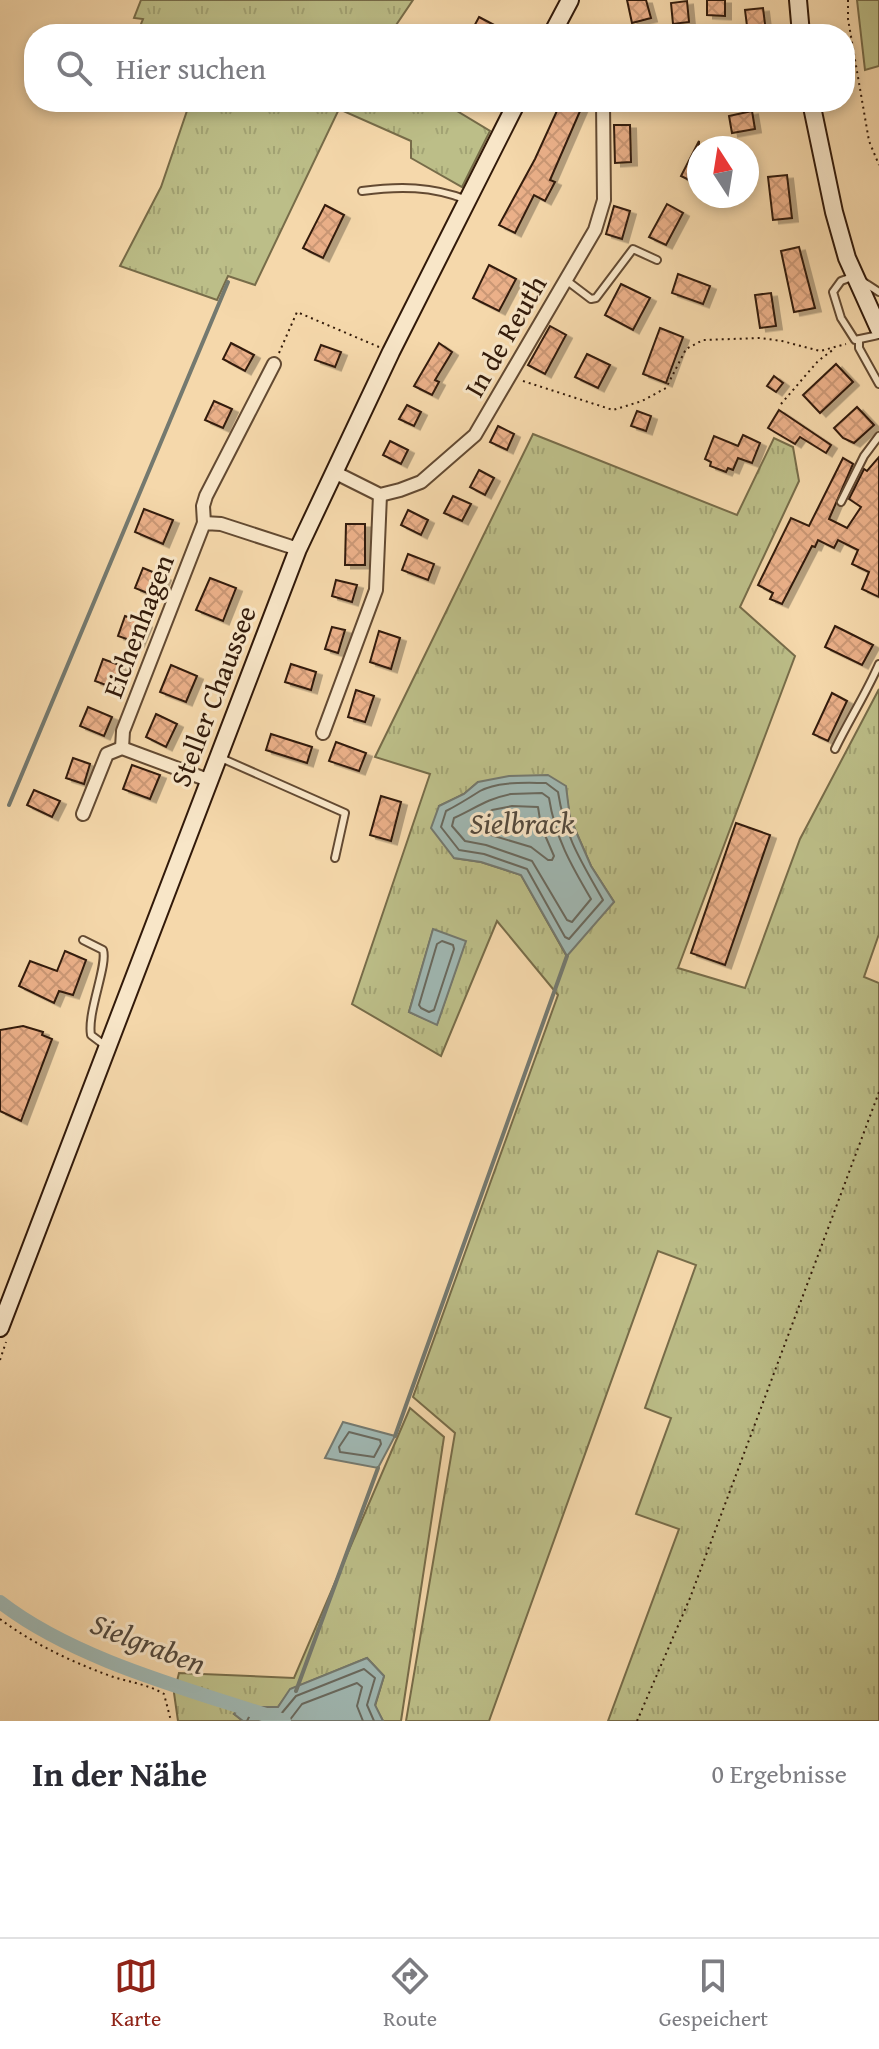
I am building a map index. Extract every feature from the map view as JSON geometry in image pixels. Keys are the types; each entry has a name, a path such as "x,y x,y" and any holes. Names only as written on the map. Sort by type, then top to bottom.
{"street":[{"path":"557,24 570,0"},
{"path":"798,0 800,24"},
{"name":"Steller Chaussee","path":"0,1328 298,549 391,352 512,112"},
{"name":"In de Reuth","path":"380,495 421,482 475,435 510,377 595,230 604,200 603,112"},
{"path":"813,112 834,212 855,277 879,332"},
{"name":"Eichenhagen","path":"83,814 107,754 122,748 123,731 204,523 206,496 274,364"},
{"path":"323,733 376,590 380,495 334,472"},
{"path":"204,523 221,524 298,549"},
{"path":"122,748 208,780"}],"lane":[{"path":"362,191 420,187 467,200"},
{"path":"566,280 591,299 596,298 633,249 657,260"},
{"path":"879,292 855,277 841,281 833,292 841,318 879,384"},
{"path":"857,341 879,332"},
{"path":"841,502 864,456 879,436"},
{"path":"835,749 849,720 864,699 879,664"},
{"path":"218,756 345,813 335,858"},
{"path":"83,940 103,950 105,956 94,994 95,1007 90,1025 91,1035 107,1047"}],"path":[{"path":"848,0 849,24"},
{"path":"855,60 869,141 879,165"},
{"path":"274,364 297,312 391,352"},
{"path":"510,377 613,410 642,401 666,388 686,349 703,340 760,338 820,351 857,341"},
{"path":"781,404 818,361 835,348"},
{"path":"637,1721 690,1598 879,1092"},
{"path":"0,1619 21,1635 59,1654 108,1675 152,1686 164,1694 171,1721"}],"green space":[{"path":"141,0 413,0 397,24 141,24 143,19 134,18"},
{"path":"857,0 879,0 879,66 865,70"},
{"path":"187,112 338,112 255,285 228,276 217,300 120,266 161,187"},
{"path":"346,112 459,112 490,131 462,187 411,158 411,141"},
{"path":"533,434 737,515 774,438 793,447 799,481 740,607 795,656 678,968 745,988 800,839 879,689 879,934 864,977 879,983 879,1721 608,1721 679,1529 636,1514 671,1418 645,1408 696,1265 658,1251 489,1721 406,1721 455,1433 413,1397 558,995 497,921 441,1056 352,1004 430,774 375,757","holes":["478,782 565,786 570,818 591,866 614,902 566,955 521,875 481,862 454,858 439,806 464,794","433,930 465,942 437,1024 409,1012"]},
{"path":"410,1408 444,1437 401,1721 383,1721 375,1706 384,1676 367,1658 291,1689 278,1707 241,1707 234,1714 243,1721 178,1721 174,1693 179,1673 294,1678"}],"water":[{"name":"Sielbrack","path":"548,775 566,786 570,818 591,866 614,902 567,956 521,875 481,862 454,858 431,828 439,806 464,794 478,782 509,776"},
{"path":"433,929 466,941 437,1025 409,1012"},
{"path":"343,1422 395,1436 378,1468 325,1458"},
{"path":"367,1658 384,1676 375,1705 383,1721 243,1721 234,1714 241,1707 278,1707 290,1689"}],"building":[{"path":"627,0 646,0 651,18 632,23"},
{"path":"707,0 725,0 725,16 707,15"},
{"path":"687,1 689,22 673,24 671,3"},
{"path":"763,8 765,24 747,24 745,10"},
{"path":"479,17 492,24 475,24"},
{"path":"556,112 580,112 550,180 555,182 545,201 534,195 515,233 499,225"},
{"path":"752,112 755,129 732,133 729,116"},
{"path":"614,125 630,125 631,162 615,163"},
{"path":"687,164 687,179 681,176"},
{"path":"787,175 792,218 773,220 768,177"},
{"path":"667,204 683,213 666,245 649,237"},
{"path":"325,205 344,215 323,258 303,248"},
{"path":"614,206 630,211 622,239 606,234"},
{"path":"799,247 815,308 794,312 781,251"},
{"path":"489,265 516,279 499,311 473,298"},
{"path":"678,274 710,286 703,304 672,293"},
{"path":"621,284 650,298 633,330 605,315"},
{"path":"771,293 776,326 760,328 755,295"},
{"path":"550,326 566,335 545,374 528,365"},
{"path":"660,328 683,337 666,383 643,374"},
{"path":"231,343 254,355 245,371 223,359"},
{"path":"439,343 452,352 435,380 439,382 432,395 414,386"},
{"path":"321,345 341,352 335,367 315,360"},
{"path":"587,354 610,365 598,388 575,377"},
{"path":"836,364 853,382 820,413 803,395"},
{"path":"774,376 783,383 776,392 767,386"},
{"path":"214,401 232,409 223,428 205,420"},
{"path":"407,405 421,412 414,426 399,419"},
{"path":"857,407 874,425 854,443 843,438 834,428"},
{"path":"779,410 831,445 826,453 800,437 795,444 768,428"},
{"path":"637,411 651,416 646,431 631,426"},
{"path":"498,426 514,434 507,450 490,442"},
{"path":"743,435 760,443 752,463 738,458 733,470 728,468 726,472 710,466 711,462 705,459 714,436 738,446"},
{"path":"390,441 408,450 401,464 383,455"},
{"path":"879,457 879,597 862,589 869,572 852,564 858,550 838,540 834,548 818,540 782,604 770,599 773,593 758,585 791,518 809,526 843,458 853,464 829,519 847,528 861,507 849,499 864,469 867,471"},
{"path":"479,470 494,478 485,495 470,487"},
{"path":"453,496 471,504 462,521 444,513"},
{"path":"144,509 173,520 163,544 135,532"},
{"path":"408,510 428,520 421,535 401,525"},
{"path":"346,524 365,524 365,565 345,565"},
{"path":"408,554 434,564 428,580 402,570"},
{"path":"143,568 165,577 157,597 135,588"},
{"path":"210,578 236,588 223,621 196,610"},
{"path":"336,580 357,585 352,602 332,596"},
{"path":"125,616 146,624 138,643 118,636"},
{"path":"835,626 873,645 862,665 825,647"},
{"path":"332,627 345,630 338,653 325,649"},
{"path":"379,631 400,638 391,669 370,662"},
{"path":"103,659 122,666 114,688 95,681"},
{"path":"291,664 316,672 311,690 285,682"},
{"path":"171,665 197,676 186,702 160,692"},
{"path":"356,690 374,696 365,722 348,717"},
{"path":"832,693 847,701 828,741 813,734"},
{"path":"88,707 112,717 104,736 80,726"},
{"path":"156,714 177,724 166,747 146,737"},
{"path":"271,734 312,747 307,763 266,750"},
{"path":"336,742 366,753 359,771 329,761"},
{"path":"73,758 90,764 84,784 66,778"},
{"path":"132,765 160,775 150,799 123,789"},
{"path":"34,790 60,801 52,817 27,805"},
{"path":"381,796 401,802 391,841 370,835"},
{"path":"736,823 770,835 725,965 691,953"},
{"path":"65,951 86,960 73,995 59,991 54,1003 19,986 30,961 57,971"},
{"path":"23,1026 43,1032 42,1035 52,1039 21,1121 0,1111 0,1030"}],"waterway":[{"path":"9,805 228,282"},
{"path":"395,1436 567,956"},
{"path":"296,1691 378,1468"},
{"name":"Sielgraben","path":"0,1602 30,1623 99,1657 284,1721"}]}
